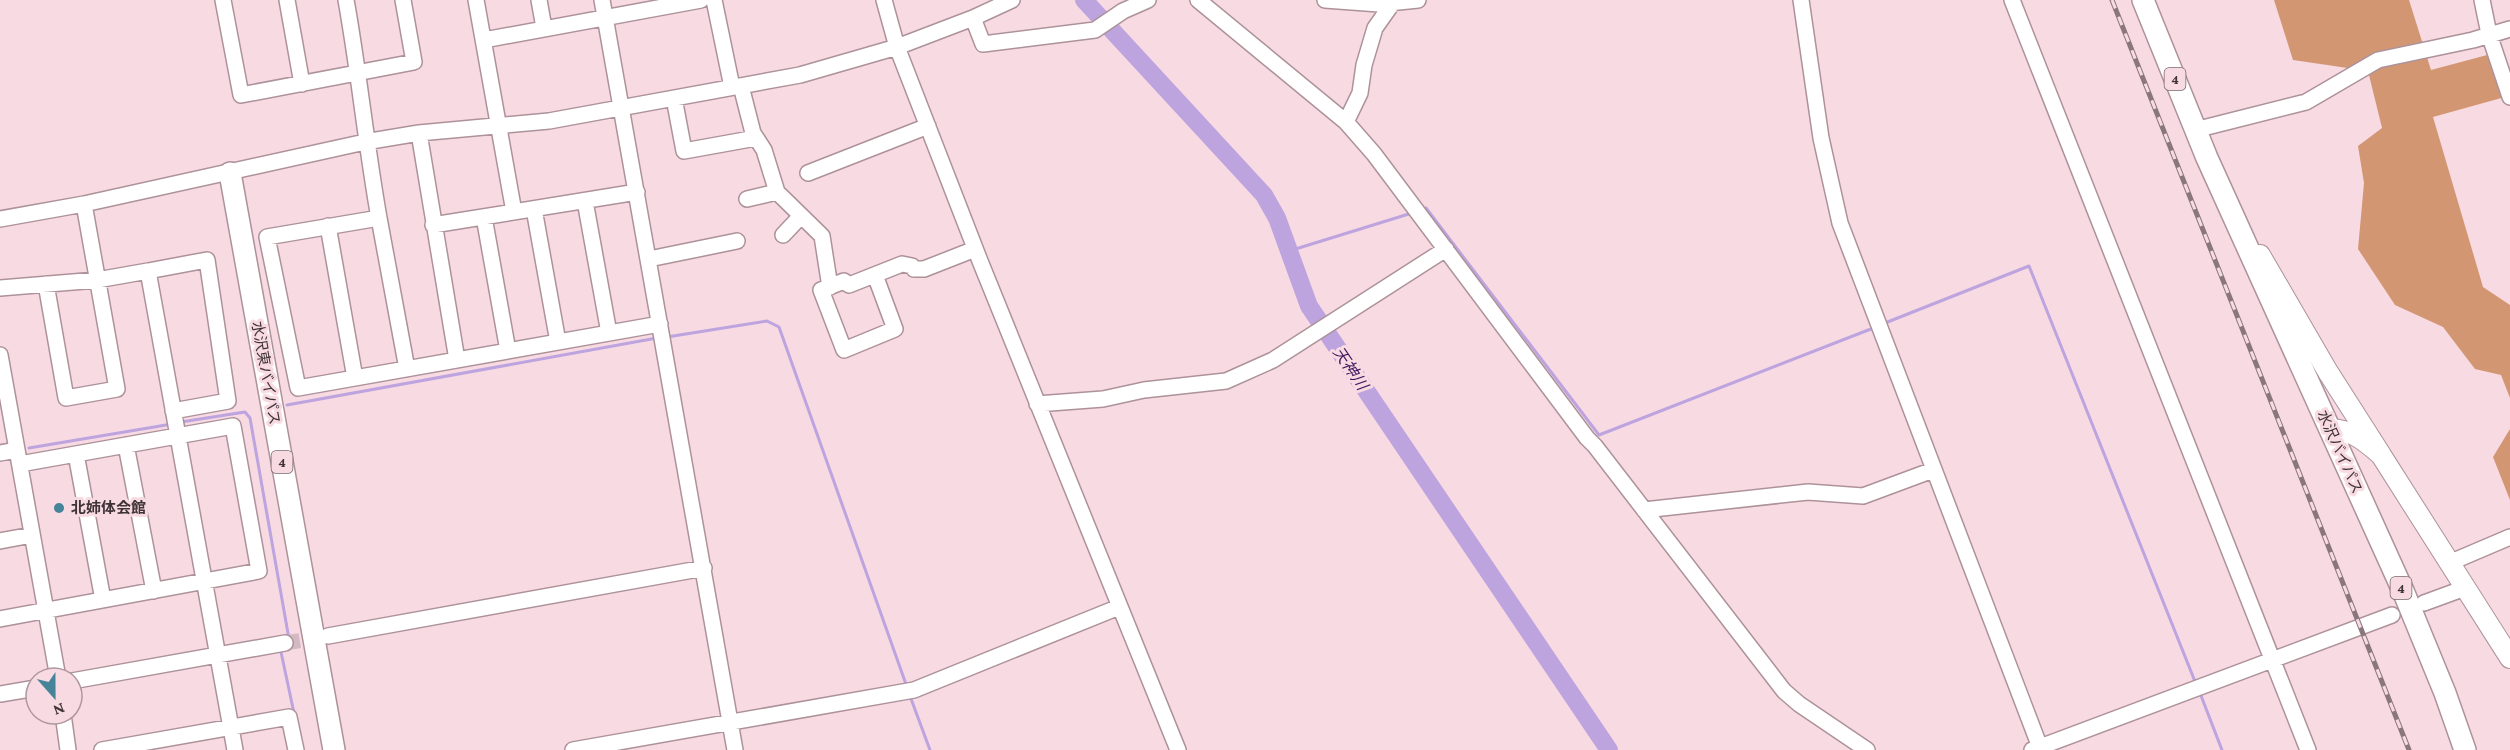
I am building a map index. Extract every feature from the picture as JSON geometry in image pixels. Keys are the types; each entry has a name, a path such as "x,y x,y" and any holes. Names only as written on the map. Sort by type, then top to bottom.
{"highway":[{"name":"4","path":"2143,0 2206,158"},
{"name":"水沢バイパス","path":"2206,158 2404,593 2445,693 2465,750"},
{"name":"水沢東バイパス","path":"230,173 334,750"}],"main road":[{"path":"2206,158 2304,332 2510,658"},
{"path":"2331,429 2345,430 2363,439 2381,455"}],"street":[{"path":"223,0 241,95 414,62 403,0"},
{"path":"287,0 302,84"},
{"path":"346,0 359,74 365,142 407,369"},
{"path":"476,0 514,212"},
{"path":"539,0 544,28"},
{"path":"602,0 735,750"},
{"path":"483,40 701,0"},
{"path":"714,0 736,86 756,138 764,150 777,192 822,236 830,286"},
{"path":"884,0 897,47 975,249 1178,750"},
{"path":"0,219 84,204 365,142 419,133 499,127 622,108 800,75 897,47 973,18 1012,0"},
{"path":"973,18 983,44 1095,30 1123,11 1148,0"},
{"path":"1198,0 1346,122 1374,154 1587,438 1784,691 1799,704 1867,750"},
{"path":"1325,0 1391,2 1418,0"},
{"path":"1801,0 1821,138 1840,223 2037,749 2392,615"},
{"path":"2012,0 2308,750"},
{"path":"2482,0 2489,34 2510,97"},
{"path":"1346,122 1360,93 1364,65 1375,28 1391,2"},
{"path":"2195,130 2306,102 2378,60 2415,54 2510,29"},
{"path":"674,98 684,151 756,138"},
{"path":"808,173 928,126"},
{"path":"419,133 457,360"},
{"path":"433,225 636,192"},
{"path":"747,199 777,192"},
{"path":"585,201 609,333"},
{"path":"46,284 66,398 117,389 84,204"},
{"path":"534,209 558,342"},
{"path":"484,217 508,351"},
{"path":"783,235 801,217"},
{"path":"379,218 267,237 298,388 609,333 662,334"},
{"path":"328,226 355,378"},
{"path":"649,259 737,241"},
{"path":"875,275 896,329 844,350 821,290 844,280 849,285 902,264 912,266 914,269 924,269 975,249"},
{"path":"1037,404 1103,399 1144,390 1226,381 1274,360 1446,249"},
{"path":"0,288 97,280 207,260 228,401 173,411"},
{"path":"148,271 235,750"},
{"path":"0,355 56,666"},
{"path":"0,453 19,457 76,454 233,426 259,572 0,619"},
{"path":"126,446 153,591"},
{"path":"76,454 103,600"},
{"path":"1644,510 1808,492 1863,496 1933,470"},
{"path":"0,541 32,535"},
{"path":"2449,563 2510,537"},
{"path":"328,636 704,568"},
{"path":"2424,603 2465,588"},
{"path":"573,750 909,690 1119,608"},
{"path":"84,679 285,643"},
{"path":"0,694 24,690"},
{"path":"102,750 180,743 230,726 289,717 296,750"},
{"path":"65,726 68,750"}],"shaded area":[{"path":"2274,0 2409,0 2431,70 2502,51 2505,97 2433,117 2483,287 2510,305 2510,398 2501,375 2475,369 2443,327 2395,305 2358,249 2364,183 2358,146 2382,128 2368,71 2293,60"},
{"path":"2510,429 2510,500 2493,457"}],"waterway":[{"name":"天神川","path":"1084,0 1264,195 1277,218 1309,306 1609,750"},
{"path":"1421,210 1426,208 1599,435 1876,327"},
{"path":"1289,251 1412,213"},
{"path":"1885,323 2029,266 2196,684"},
{"path":"667,337 767,321 779,327 907,687"},
{"path":"287,405 657,338"},
{"path":"181,422 245,412 250,418 289,639"},
{"path":"29,448 172,424"},
{"path":"283,649 281,652 294,713"},
{"path":"2200,693 2222,750"},
{"path":"910,696 930,750"}],"tunnel":[{"path":"285,643 322,637"}],"railway":[{"path":"2112,0 2409,750"}],"place":[{"name":"北姉体会館","path":"59,508"}]}
